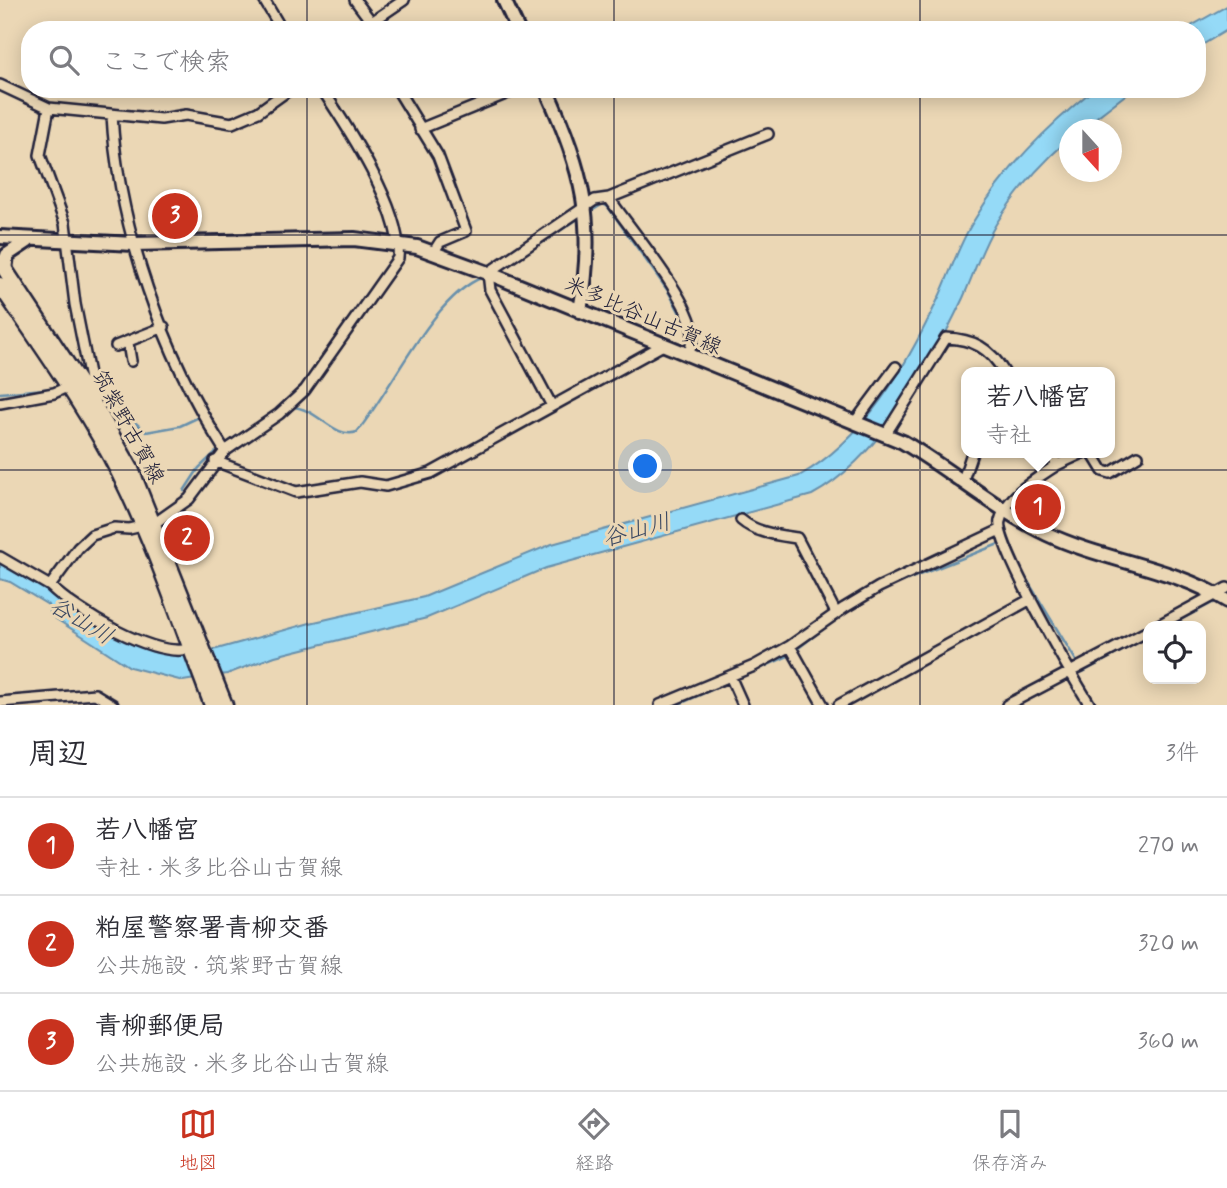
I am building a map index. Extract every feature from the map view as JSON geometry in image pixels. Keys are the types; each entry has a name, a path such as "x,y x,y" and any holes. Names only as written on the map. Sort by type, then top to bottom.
{"main road":[{"path":"504,0 514,21"},
{"path":"549,98 576,164 586,208 589,250 580,311"},
{"name":"米多比谷山古賀線","path":"0,237 134,244 354,239 400,244 433,253 884,434 964,480 1004,510 1075,545 1221,591 1227,601"},
{"path":"3,266 12,248 32,240"},
{"name":"筑紫野古賀線","path":"3,266 95,405 131,469 195,651 225,705"},
{"name":"筑紫野古賀線","path":"0,285 102,441 149,525"},
{"name":"筑紫野古賀線","path":"208,678 212,705"}],"street":[{"path":"264,0 277,21"},
{"path":"355,0 370,20 404,0"},
{"path":"0,85 21,95"},
{"path":"28,98 49,108 161,119 186,115 237,122 279,98"},
{"path":"50,586 78,548 92,535 114,528 149,525 189,499 225,451 279,414 306,390 398,258 400,244 373,172 327,98"},
{"path":"402,98 438,156 466,231 440,242 433,253"},
{"path":"420,129 496,98"},
{"path":"49,108 40,155 44,173 57,197 95,405"},
{"path":"112,115 115,164 137,262 202,415 225,451"},
{"path":"552,406 490,290 488,273 595,200 609,198 768,134"},
{"path":"609,198 661,270 680,302 693,332 689,355"},
{"path":"116,346 164,327"},
{"path":"884,434 946,338 966,339 993,354 1001,367"},
{"path":"128,343 131,361"},
{"path":"215,461 296,492 360,482 386,486 431,473 496,440 663,345"},
{"path":"855,422 896,367"},
{"path":"0,403 54,393 67,387"},
{"path":"1095,458 1103,471 1110,473 1138,456"},
{"path":"964,480 971,458"},
{"path":"1053,458 1057,465"},
{"path":"1072,458 1026,486 1004,510 1000,530 1031,599 1090,705"},
{"path":"741,520 749,527 763,532 797,538 836,613"},
{"path":"660,705 730,676 790,646 879,587 1000,530"},
{"path":"0,557 50,586 82,610 150,648 177,653 195,651"},
{"path":"1166,621 1221,591"},
{"path":"839,705 1031,599"},
{"path":"1007,705 1143,634"},
{"path":"790,646 823,705"},
{"path":"730,676 743,705"},
{"path":"0,702 95,694 113,705"}],"water":[{"path":"1227,6 1227,30 1206,43 1206,21 1200,21"},
{"path":"1083,98 1121,98 1094,119 1059,119"},
{"name":"谷山川","path":"1059,119 1059,149 1039,168 1003,212 982,251 963,298 936,352 901,408 859,459 812,495 546,568 427,618 275,656 227,674 183,681 130,667 50,615 48,605 10,582 0,579 0,561 125,638 153,652 177,655 217,649 310,623 424,597 552,544 799,476 823,461 844,442 864,422 881,399 912,350 973,222 998,184"}],"waterway":[{"path":"590,212 603,204 608,207 668,291 689,330"},
{"path":"499,271 581,217"},
{"path":"291,407 309,412 333,428 349,433 357,432 430,323 464,288 483,277"},
{"path":"0,393 56,388"},
{"path":"97,395 106,397 146,432 180,426 197,418"},
{"path":"225,444 264,419"},
{"path":"184,491 199,468 220,448"},
{"path":"93,531 112,524"},
{"path":"677,705 788,656 839,617 891,586 1004,542"},
{"path":"1021,570 1083,672 1143,640"},
{"path":"1178,621 1218,600"}],"place":[{"name":"青柳郵便局","path":"175,216"},
{"name":"若八幡宮","path":"1038,507"},
{"name":"粕屋警察署青柳交番","path":"187,538"}]}
